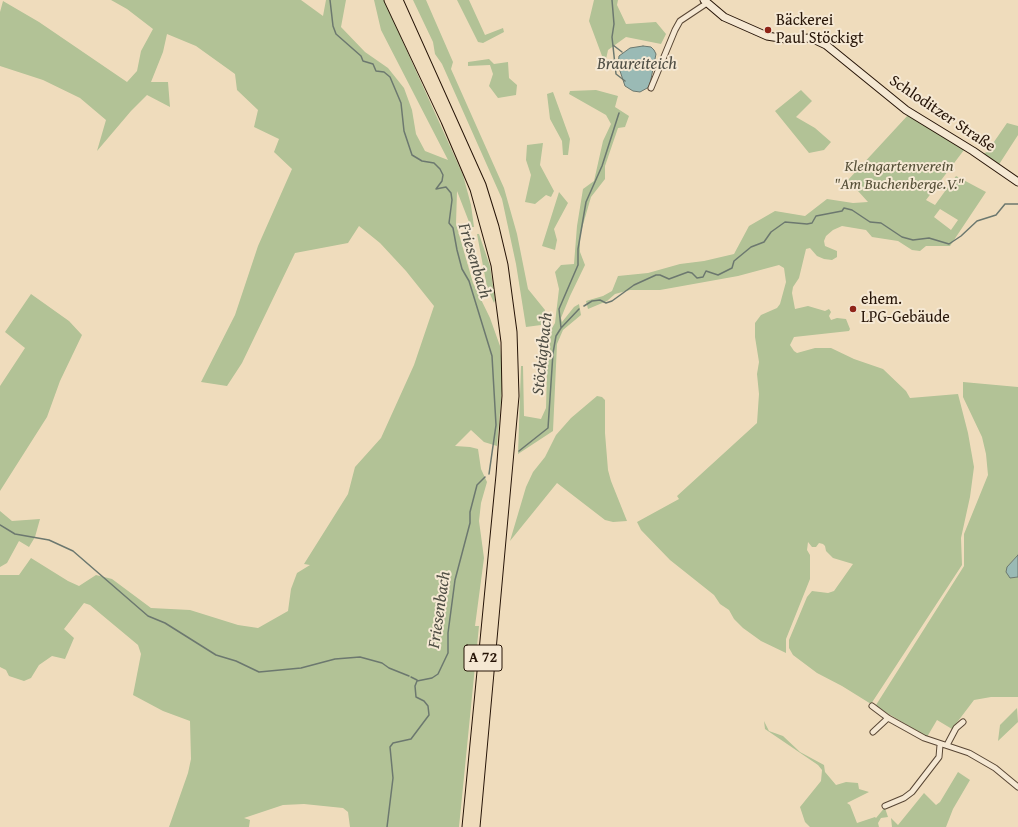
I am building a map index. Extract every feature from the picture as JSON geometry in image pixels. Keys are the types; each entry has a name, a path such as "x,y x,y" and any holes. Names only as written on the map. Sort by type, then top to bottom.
{"highway":[{"name":"A 72","path":"389,0 446,121 475,189 496,265 502,301 507,369 504,475 475,827"},
{"name":"A 72","path":"398,0 481,185 494,227 503,265 510,309 514,364 514,396 504,475"},
{"name":"A 72","path":"467,827 503,490"}],"street":[{"path":"652,88 674,30 680,21 706,2"},
{"name":"Schloditzer Straße","path":"706,2 724,17 768,36 786,39 811,38 826,45 906,110 973,151 1018,182"},
{"path":"872,706 888,718 924,738 970,752 984,760 1018,787"},
{"path":"873,732 888,718"},
{"path":"947,745 956,728 962,722"},
{"path":"885,806 904,798 912,792 939,757 940,744"}],"green space":[{"path":"111,0 301,0 323,16 326,0 346,0 341,27 365,52 388,68 404,88 412,110 416,134 425,151 448,160 381,30 374,0 384,0 463,175 471,205 474,227 471,227 457,191 456,224 473,283 490,318 500,346 503,378 497,446 484,442 471,430 455,446 478,449 481,469 487,482 481,503 479,521 484,558 475,626 479,626 459,827 350,827 348,812 343,808 304,804 283,805 244,818 250,820 249,827 169,827 188,773 191,759 190,721 163,711 133,695 141,654 138,645 90,605 84,603 64,629 74,638 65,659 52,656 39,665 31,678 24,681 9,676 6,670 0,667 0,575 19,575 31,558 68,581 79,586 96,575 112,579 151,608 190,610 238,625 258,628 288,611 291,589 297,573 310,565 304,564 348,494 355,467 381,438 414,365 434,306 406,271 380,243 359,226 348,243 295,253 242,363 227,386 201,382 235,315 258,246 292,169 274,152 279,139 254,127 258,110 237,90 235,74 196,46 167,34 163,52 151,82 168,82 170,107 147,95 131,111 97,151 106,120 80,98 43,80 0,66 0,12 3,1 39,22 127,82 137,71 141,51 153,29 127,9"},
{"path":"413,0 426,0 453,62 451,69 504,188 517,234 528,289 545,310 541,325 526,327 516,264 502,199 442,64 435,54 433,42"},
{"path":"457,0 469,0 485,35 503,28 504,32 483,43 478,42"},
{"path":"594,0 618,0 617,5 626,24 656,22 666,34 661,44 626,37 608,50 605,64 589,21"},
{"path":"489,59 494,64 508,62 509,78 517,85 516,95 498,98 489,86 493,74 490,65 468,66 468,62"},
{"path":"596,90 618,96 615,107 629,116 625,127 618,128 605,166 605,179 591,197 580,235 580,252 585,265 561,318 562,322 574,307 579,304 581,315 563,330 557,344 553,431 518,454 521,366 523,366 524,416 541,419 546,408 548,335 555,323 559,289 555,272 561,265 574,264 577,226 583,189 594,181 603,141 611,124 606,115 569,94 570,91"},
{"path":"801,90 812,101 796,117 815,128 831,142 824,150 809,153 775,111"},
{"path":"553,92 570,139 568,155 563,155 562,141 550,119 547,94"},
{"name":"Kleingartenverein \"Am Buchenberge.V.\"","path":"909,114 964,150 926,200 935,205 956,176 986,192 950,246 926,246 920,251 912,250 898,241 872,237 866,230 842,226 833,230 826,236 824,241 825,246 837,251 837,257 832,260 824,259 817,256 810,248 806,249 799,278 793,287 792,293 795,309 808,306 825,311 829,309 831,312 829,316 831,320 837,318 846,319 850,329 849,331 794,337 790,345 794,351 797,353 815,348 831,348 854,359 883,369 906,391 910,398 958,394 968,433 974,467 970,497 961,538 962,565 871,704 817,673 793,655 789,648 789,640 807,597 812,591 828,593 834,591 853,564 833,558 826,551 823,544 819,543 816,547 812,547 808,542 807,550 810,555 810,579 786,639 786,653 761,641 743,628 734,619 729,610 720,604 714,595 670,560 641,530 637,522 679,499 677,496 757,423 759,394 757,374 759,362 755,337 755,323 761,315 777,308 780,304 786,282 784,268 779,265 738,276 660,290 630,290 615,294 607,301 588,309 586,301 603,296 612,291 618,276 648,273 680,264 704,261 734,254 749,226 775,211 805,216 827,199 853,203 868,202 848,180","holes":["940,209 958,220 951,230 934,217"]},
{"path":"1007,123 1018,126 1018,135 998,166 982,154 987,152"},
{"path":"543,143 540,165 554,191 551,197 546,195 535,204 525,202 531,175 526,160 527,145"},
{"path":"559,192 568,203 554,229 557,240 555,250 542,246"},
{"path":"477,234 479,234 490,266 495,300 494,303 487,287"},
{"path":"31,294 69,321 82,335 60,381 47,417 0,491 0,386 25,348 5,332"},
{"path":"963,382 1018,387 1018,555 1007,567 1015,578 1018,577 1018,697 991,697 974,700 952,729 937,720 927,737 876,705 964,566 964,534 988,475 986,454 982,437 963,397"},
{"path":"597,396 602,397 605,400 605,433 608,470 627,521 613,522 605,520 557,483 510,541 526,487 533,472 545,457 556,435 571,418"},
{"path":"0,511 12,521 40,519 35,537 29,547 19,541 7,563 0,567"},
{"path":"1017,708 1018,722 998,741 1000,725"},
{"path":"764,721 769,731 783,736 800,752 824,765 825,772 836,785 846,782 858,783 859,789 869,792 847,803 850,805 857,823 875,817 876,818 886,806 898,802 885,808 888,817 881,818 878,823 879,827 810,827 805,822 800,807 821,781 822,770 818,765 765,729"},
{"path":"958,772 970,780 953,809 946,827 892,827 891,818 898,825 924,793 936,805 940,802"}],"water":[{"name":"Braureiteich","path":"643,46 651,47 656,54 651,79 649,87 640,92 633,91 625,86 618,65 619,56 630,48"},
{"path":"1018,555 1018,577 1010,578 1006,572 1007,567"}],"waterway":[{"name":"Friesenbach","path":"330,0 333,26 336,34 361,56 363,61 373,64 376,71 384,72 390,77 401,103 404,131 412,155 422,161 434,163 443,175 442,181 436,189 446,187 451,193 452,200 449,223 453,228 462,269 469,281 492,356 496,425 489,474"},
{"name":"Stöckigtbach","path":"612,0 614,24 612,37 616,74 625,81"},
{"path":"613,45 622,52"},
{"name":"Stöckigtbach","path":"519,451 548,428 553,353 556,336 561,328 559,309 578,265 578,249 586,202 602,166 619,113"},
{"path":"584,306 592,301 600,300 606,303 612,301 634,285 656,275 669,279 688,272 692,273 697,278 703,277 706,271 718,275 732,268 734,261 751,247 764,242 771,232 785,222 812,223 816,216 842,211 844,208 852,210 870,222 881,223 902,237 913,240 929,238 949,244 961,236 977,221 996,215 1005,204 1018,204"},
{"path":"561,328 579,309"},
{"name":"Friesenbach","path":"387,827 393,778 390,747 393,743 411,739 429,715 428,706 424,701 416,697 415,686 417,681 432,678 438,674 448,653 448,633 455,580 470,523 470,512 477,485 485,477"},
{"path":"0,525 15,534 49,540 73,551 148,616 165,623 216,655 236,661 259,672 301,668 335,659 360,657 382,663 389,668 409,676"},
{"name":"Friesenbach","path":"411,677 417,680"}],"place":[{"name":"Bäckerei Paul Stöckigt","path":"768,30"},
{"name":"ehem. LPG-Gebäude","path":"853,309"}]}
